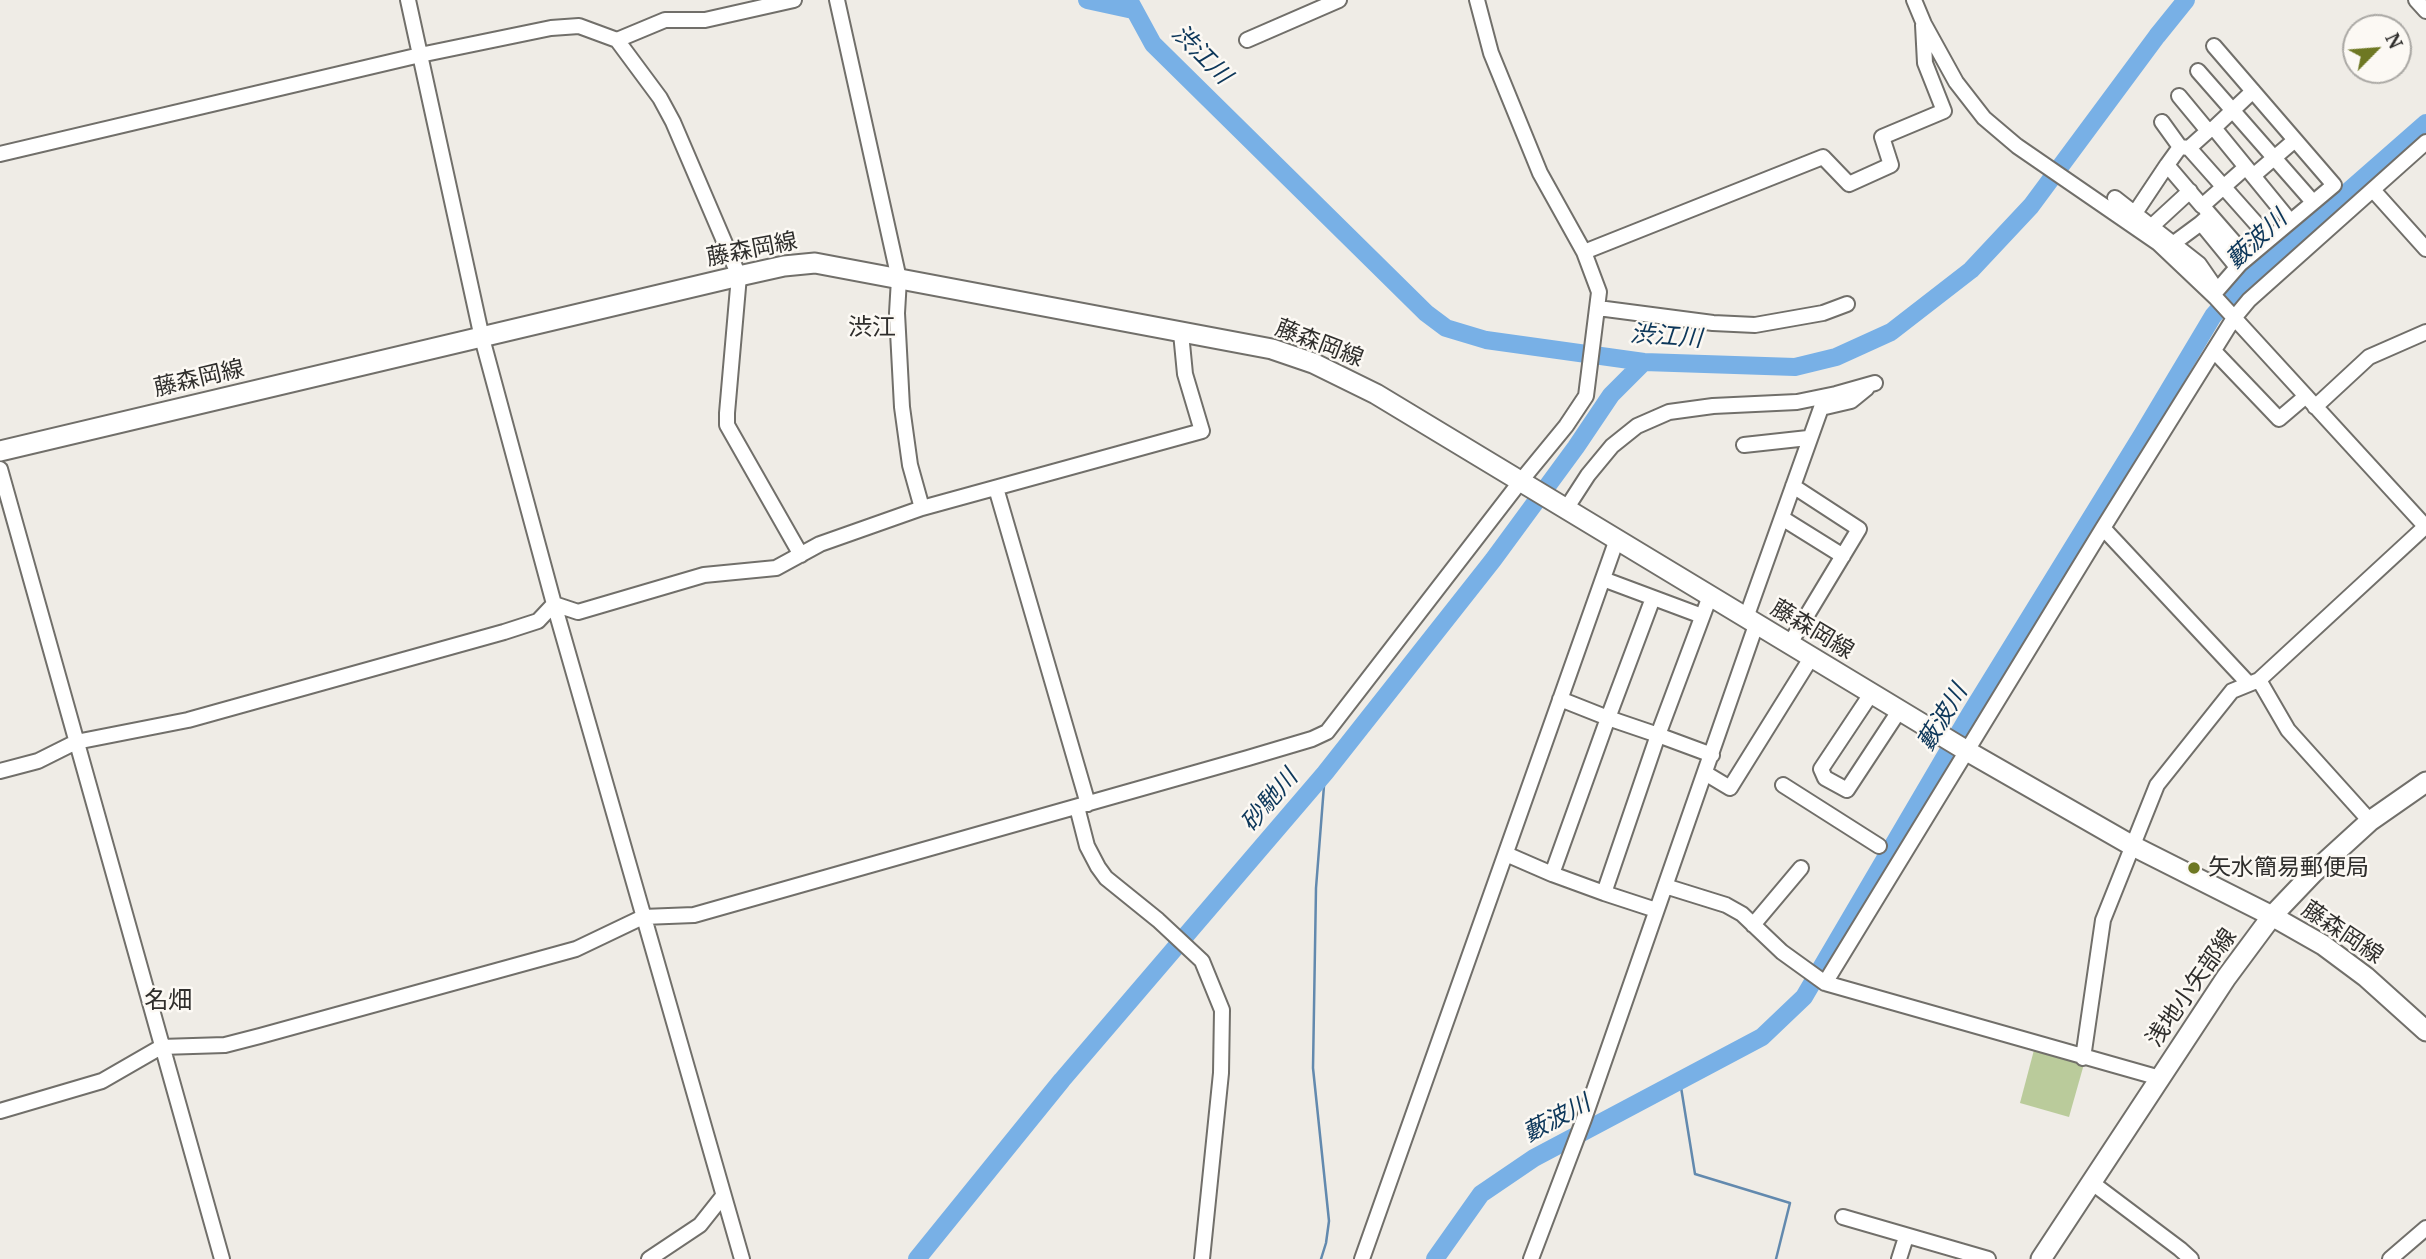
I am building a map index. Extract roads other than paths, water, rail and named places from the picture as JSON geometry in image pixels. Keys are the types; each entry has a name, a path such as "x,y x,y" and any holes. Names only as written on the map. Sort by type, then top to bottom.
{"main road":[{"name":"藤森岡線","path":"0,451 739,276 784,266 815,263 1272,349 1313,363 1376,394 1967,751 2131,845 2272,916 2323,945 2426,1031"},
{"name":"浅地小矢部線","path":"2041,1259 2226,978 2272,916 2313,873 2371,821 2426,782"}],"street":[{"path":"408,0 482,338 554,604 742,1259"},
{"path":"617,40 666,20 705,20 794,0"},
{"path":"837,0 899,279 897,313 902,407 910,465 922,508"},
{"path":"1247,40 1339,0"},
{"path":"0,1111 103,1081 161,1046 225,1045 248,1039 576,949 643,917 694,915 1299,743 1327,732 1566,426 1586,396 1599,292 1584,252 1539,173 1492,53 1477,0"},
{"path":"1914,0 1923,24 1956,82 1984,118 2017,146 2158,243 2215,294"},
{"path":"2416,0 2426,11"},
{"path":"1584,252 1823,158 1849,184 1891,165 1882,138 1944,111 1925,63 1923,24"},
{"path":"0,154 419,55 568,26 579,26 617,40 660,98 673,122 739,276 727,425 801,555"},
{"path":"2214,46 2334,185 2242,262 2215,294"},
{"path":"2198,71 2313,202"},
{"path":"2135,213 2167,165 2211,130 2253,91"},
{"path":"2179,96 2250,172 2290,221"},
{"path":"2162,122 2225,186 2269,238"},
{"path":"2174,243 2205,215 2225,186 2274,158 2295,140"},
{"path":"1825,983 2214,351 2232,316 2426,142"},
{"path":"2167,165 2190,191 2242,262"},
{"path":"2373,190 2426,249"},
{"path":"2152,226 2190,191"},
{"path":"2083,1058 2103,920 2157,785 2232,691 2254,681 2426,526 2232,316 2215,294 2199,264 2115,198"},
{"path":"1598,308 1713,323 1755,325 1823,313 1847,304"},
{"path":"2214,351 2279,419 2311,401 2369,357 2426,332"},
{"path":"554,604 578,612 704,575 776,568 820,544 922,508 1202,431 1185,374 1181,333"},
{"path":"1531,1259 1576,1142 1712,755 1808,438 1821,408 1851,401 1875,383 1797,402 1713,406 1669,412 1637,426 1612,446 1588,475 1566,509"},
{"path":"1744,445 1808,438"},
{"path":"0,469 222,1259"},
{"path":"1789,645 1860,529 1793,486"},
{"path":"996,488 1083,805 1087,846 1106,878 1158,920 1202,961 1222,1010 1221,1073 1202,1259"},
{"path":"1782,518 1843,556"},
{"path":"2103,528 2254,681 2288,730 2371,821"},
{"path":"1362,1259 1617,540"},
{"path":"1604,579 1702,616"},
{"path":"1604,892 1710,596"},
{"path":"1552,874 1653,598"},
{"path":"0,771 38,761 76,742 188,720 504,632 538,621 554,604"},
{"path":"1705,773 1730,788 1811,658"},
{"path":"1871,694 1822,769 1825,778 1847,790 1899,710"},
{"path":"1560,699 1712,755"},
{"path":"1783,785 1879,846"},
{"path":"1506,854 1552,874 1657,910"},
{"path":"1753,925 1801,868"},
{"path":"1665,886 1726,905 1742,914 1804,970 1825,983 2160,1078"},
{"path":"2091,1182 2191,1259"},
{"path":"649,1259 699,1225 723,1196"},
{"path":"1843,1217 1988,1259"},
{"path":"2390,1259 2426,1228"},
{"path":"1899,1259 1906,1237"}],"waterway":[{"path":"1087,0 1133,10"},
{"name":"渋江川","path":"1129,0 1153,44 1426,313 1446,328 1486,340 1644,362 1795,367 1836,357 1891,332 1971,270 2031,206 2186,0"},
{"name":"藪波川","path":"1435,1259 1481,1194 1534,1158 1762,1037 1804,997 1970,714 2213,316 2233,293 2426,123"},
{"name":"砂馳川","path":"917,1259 1062,1080 1325,773 1493,560 1611,395 1644,362"},
{"path":"1321,1259 1329,1221 1313,1068 1316,888 1325,773"},
{"path":"1680,1081 1695,1174 1790,1203 1776,1259"}],"place":[{"name":"矢水簡易郵便局","path":"2194,868"}],"district":[{"name":"渋江","path":"872,328"},
{"name":"名畑","path":"168,1001"}]}
